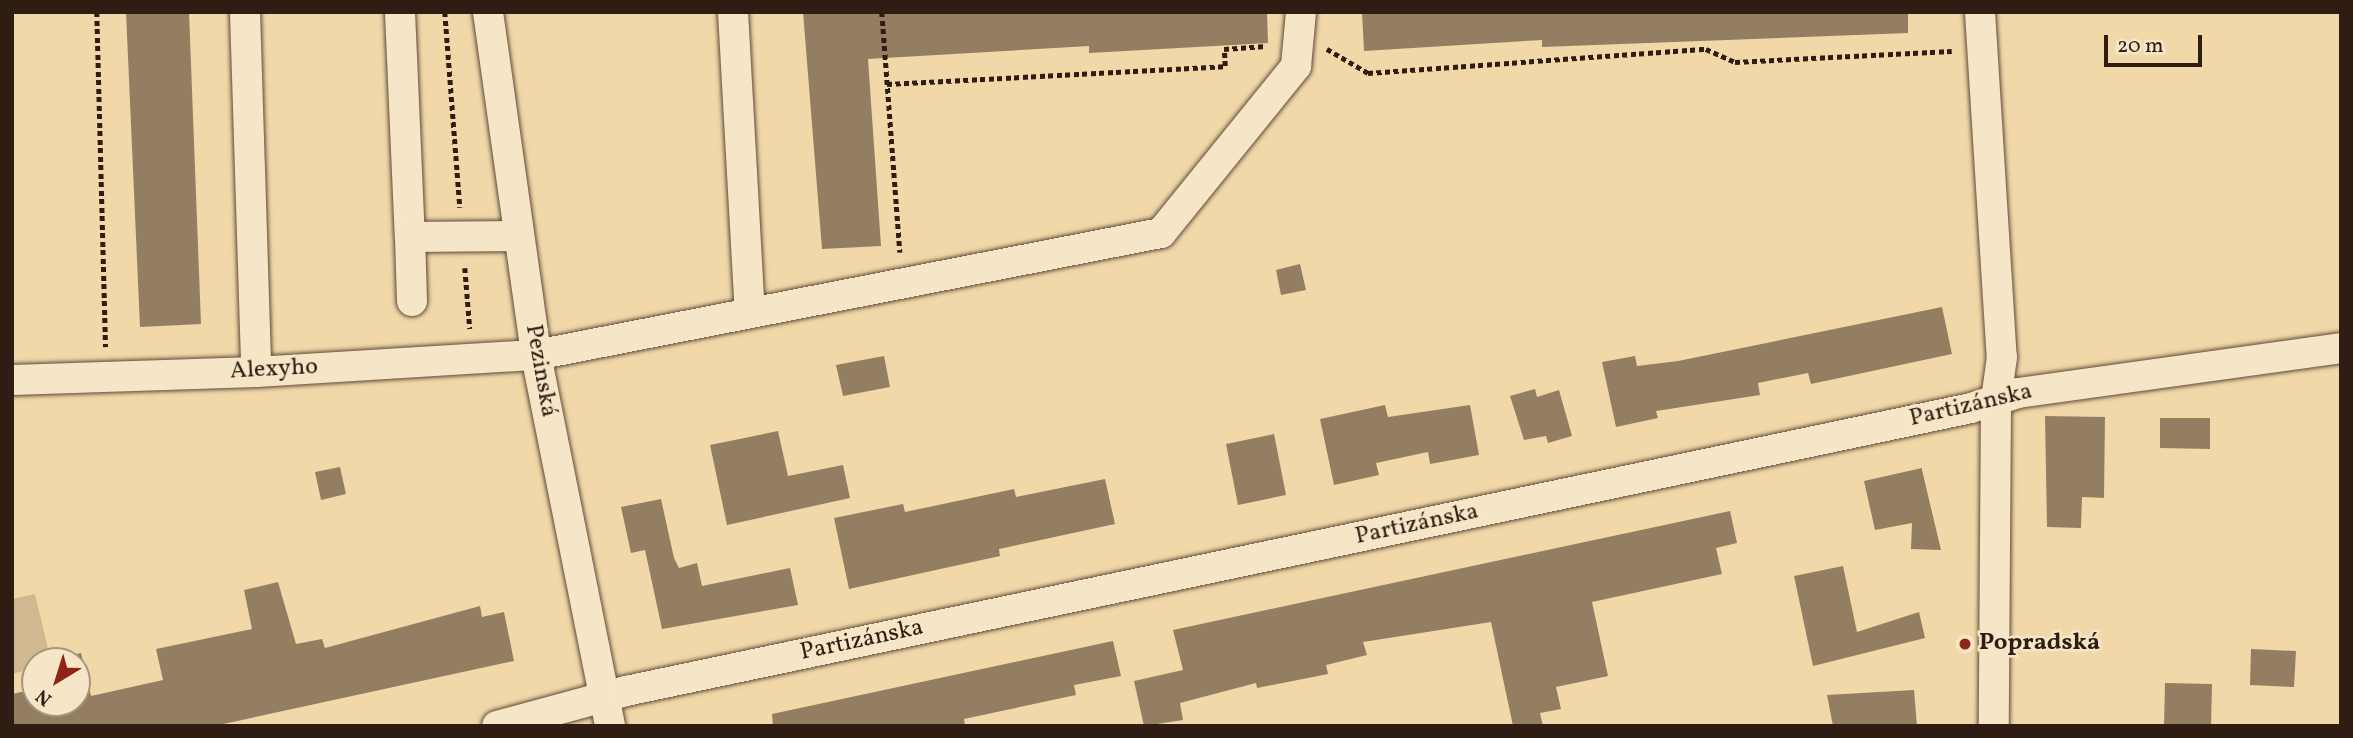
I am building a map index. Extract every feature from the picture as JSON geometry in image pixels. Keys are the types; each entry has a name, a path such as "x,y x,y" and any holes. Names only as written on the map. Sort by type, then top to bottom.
{"street":[{"path":"245,12 256,372"},
{"path":"400,12 412,301"},
{"name":"Pezinská","path":"488,12 536,355 610,726"},
{"path":"733,12 750,312"},
{"name":"Alexyho","path":"12,380 256,372 536,355 1161,233 1296,66 1301,12"},
{"path":"1980,12 1999,267 2002,357 1996,400 1994,726"},
{"path":"410,237 519,236"},
{"name":"Partizánska","path":"497,726 603,696 1996,400 2018,393 2341,348"}],"path":[{"path":"97,12 110,376"},
{"path":"445,12 470,335"},
{"path":"887,84 1225,66 1224,48 1298,44 1311,39 1367,73 1706,49 1735,62 1962,51"}],"shaded area":[{"path":"35,594 48,647 21,647 21,672 12,674 12,599"}],"building":[{"path":"126,12 189,12 201,324 140,327"},
{"path":"803,12 1267,12 1268,43 1089,53 1089,46 868,59 881,246 822,249"},
{"path":"1362,12 1908,12 1908,33 1542,47 1542,40 1364,51"},
{"path":"1300,264 1306,290 1281,295 1276,270"},
{"path":"1942,307 1952,354 1811,384 1808,373 1758,383 1760,395 1656,411 1658,418 1616,427 1602,362 1635,356 1637,366 1678,361"},
{"path":"884,356 890,387 843,396 836,365"},
{"path":"1535,389 1537,397 1559,390 1572,436 1548,443 1546,436 1524,440 1510,396"},
{"path":"1385,405 1388,417 1470,405 1479,455 1430,464 1428,452 1376,463 1379,475 1334,485 1320,419"},
{"path":"2045,416 2105,417 2104,498 2082,497 2081,528 2047,527"},
{"path":"2160,418 2210,418 2210,449 2160,448"},
{"path":"778,431 788,476 843,465 850,498 727,525 710,445"},
{"path":"1274,434 1286,495 1238,505 1226,444"},
{"path":"340,467 346,494 321,500 315,472"},
{"path":"1922,468 1941,550 1911,549 1912,523 1875,530 1864,481"},
{"path":"1105,479 1115,524 999,549 1000,556 849,589 834,518 903,504 905,512 1014,489 1016,497"},
{"path":"661,499 674,558 679,568 697,563 702,586 790,568 798,605 662,629 645,550 631,553 621,507"},
{"path":"1730,511 1737,543 1716,548 1722,574 1592,602 1608,676 1556,687 1561,709 1540,713 1543,726 1513,726 1491,622 1363,642 1367,655 1326,665 1328,674 1257,688 1256,683 1180,703 1183,720 1144,726 1134,681 1183,670 1173,630"},
{"path":"1843,566 1857,632 1919,612 1925,638 1813,666 1794,576"},
{"path":"278,582 296,644 322,639 325,648 480,606 482,617 504,612 514,661 214,726 12,726 12,694 21,692 21,717 91,717 91,696 163,680 156,649 252,629 244,590"},
{"path":"1113,641 1121,676 1074,685 1076,695 964,719 965,726 773,726 772,714"},
{"path":"2251,649 2296,651 2294,687 2250,685"},
{"path":"2165,683 2212,684 2211,726 2164,726"},
{"path":"1914,690 1917,726 1833,726 1827,695"}],"place":[{"name":"Popradská","path":"1965,644"}]}
